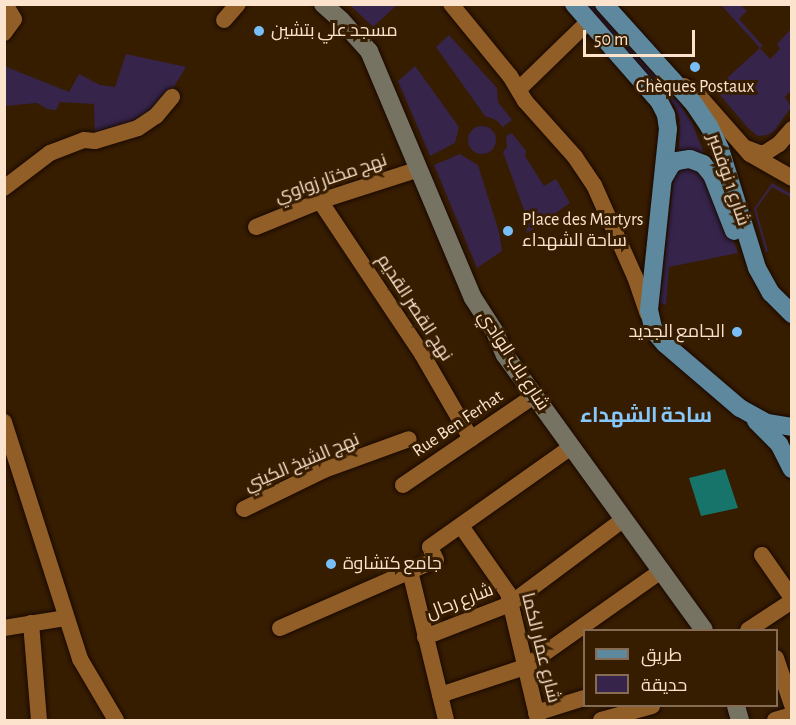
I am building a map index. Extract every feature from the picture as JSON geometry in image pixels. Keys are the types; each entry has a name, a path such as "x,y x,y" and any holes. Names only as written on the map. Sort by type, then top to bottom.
{"main road":[{"path":"574,4 665,111 668,129 658,204 649,318 660,339 779,444 792,469"},
{"name":"شارع 1 نوفمبر","path":"604,4 694,104 710,126 720,149 751,250 767,287 790,312"},
{"path":"661,183 671,165 677,161 696,160 708,169 753,272 766,292 790,312"},
{"path":"740,408 767,423 792,427"}],"street":[{"path":"4,33 14,19 5,4"},
{"path":"224,20 238,4"},
{"name":"شارع باب الوادي","path":"323,4 369,51 479,310 495,332 505,355 703,629"},
{"path":"451,4 519,89 525,101 570,151 594,185 635,277 649,318"},
{"path":"519,89 589,21"},
{"path":"633,37 687,89 699,96 735,139 755,158 792,178"},
{"path":"4,188 50,153 84,140 95,141 138,128 157,117 172,97"},
{"path":"735,139 752,151 765,153 779,144 792,129"},
{"name":"نهج مختار زواوي","path":"256,227 320,201 419,169"},
{"name":"نهج القصر القديم","path":"320,201 422,354 471,440"},
{"name":"Rue Ben Ferhat","path":"403,485 534,396"},
{"path":"4,422 82,665 116,720"},
{"name":"نهج الشيخ الكيني","path":"244,509 324,470 409,439"},
{"path":"280,628 436,560 430,547 571,447"},
{"name":"شارع رحال","path":"425,637 510,604 624,519"},
{"name":"شارع عمار الكما","path":"460,526 508,593 537,717"},
{"path":"762,555 792,599 766,625"},
{"path":"410,571 446,720"},
{"path":"440,695 525,667 661,571"},
{"path":"4,628 66,618"},
{"path":"31,623 39,720"},
{"path":"778,661 792,705"},
{"path":"537,717 583,699"},
{"path":"601,720 646,707"},
{"path":"775,720 792,716"}],"green space":[{"path":"350,5 397,5 373,27"},
{"path":"585,5 592,5 679,103 692,123 704,153 691,150 679,152 680,119 675,106"},
{"path":"721,5 741,5 747,11 739,19 763,46 760,48"},
{"path":"791,29 791,90 785,97 791,107 775,130 768,135 758,136 748,128 715,89 760,48 770,59 780,49 777,44"},
{"path":"449,35 497,88 498,102 512,120 503,127 496,120 485,116 436,47"},
{"path":"126,54 186,67 156,116 95,141 94,104 60,102 56,110 47,109 37,103 5,106 4,66 69,92 79,74 100,85 115,87"},
{"path":"415,66 459,127 455,143 430,156 398,81"},
{"path":"482,126 492,130 496,140 492,150 482,154 472,150 468,140 472,130"},
{"path":"512,133 526,151 525,156 544,186 556,179 570,203 527,233 524,210 503,152 507,147 506,136"},
{"path":"460,154 478,165 499,232 502,251 477,268 434,165"},
{"path":"685,165 708,176 738,253 669,267 666,305 660,303 674,175"},
{"path":"772,183 791,194 791,203 789,196 772,187 756,209 768,251 766,253 754,209"}],"water":[{"path":"725,469 738,508 701,516 689,478"}],"place":[{"name":"مسجد علي بتشين","path":"259,31"},
{"name":"Chèques Postaux","path":"695,67"},
{"name":"Place des Martyrs ساحة الشهداء","path":"508,231"},
{"name":"الجامع الجديد","path":"737,332"},
{"name":"جامع كتشاوة","path":"331,564"}],"district":[{"name":"ساحة الشهداء","path":"646,416"}]}
